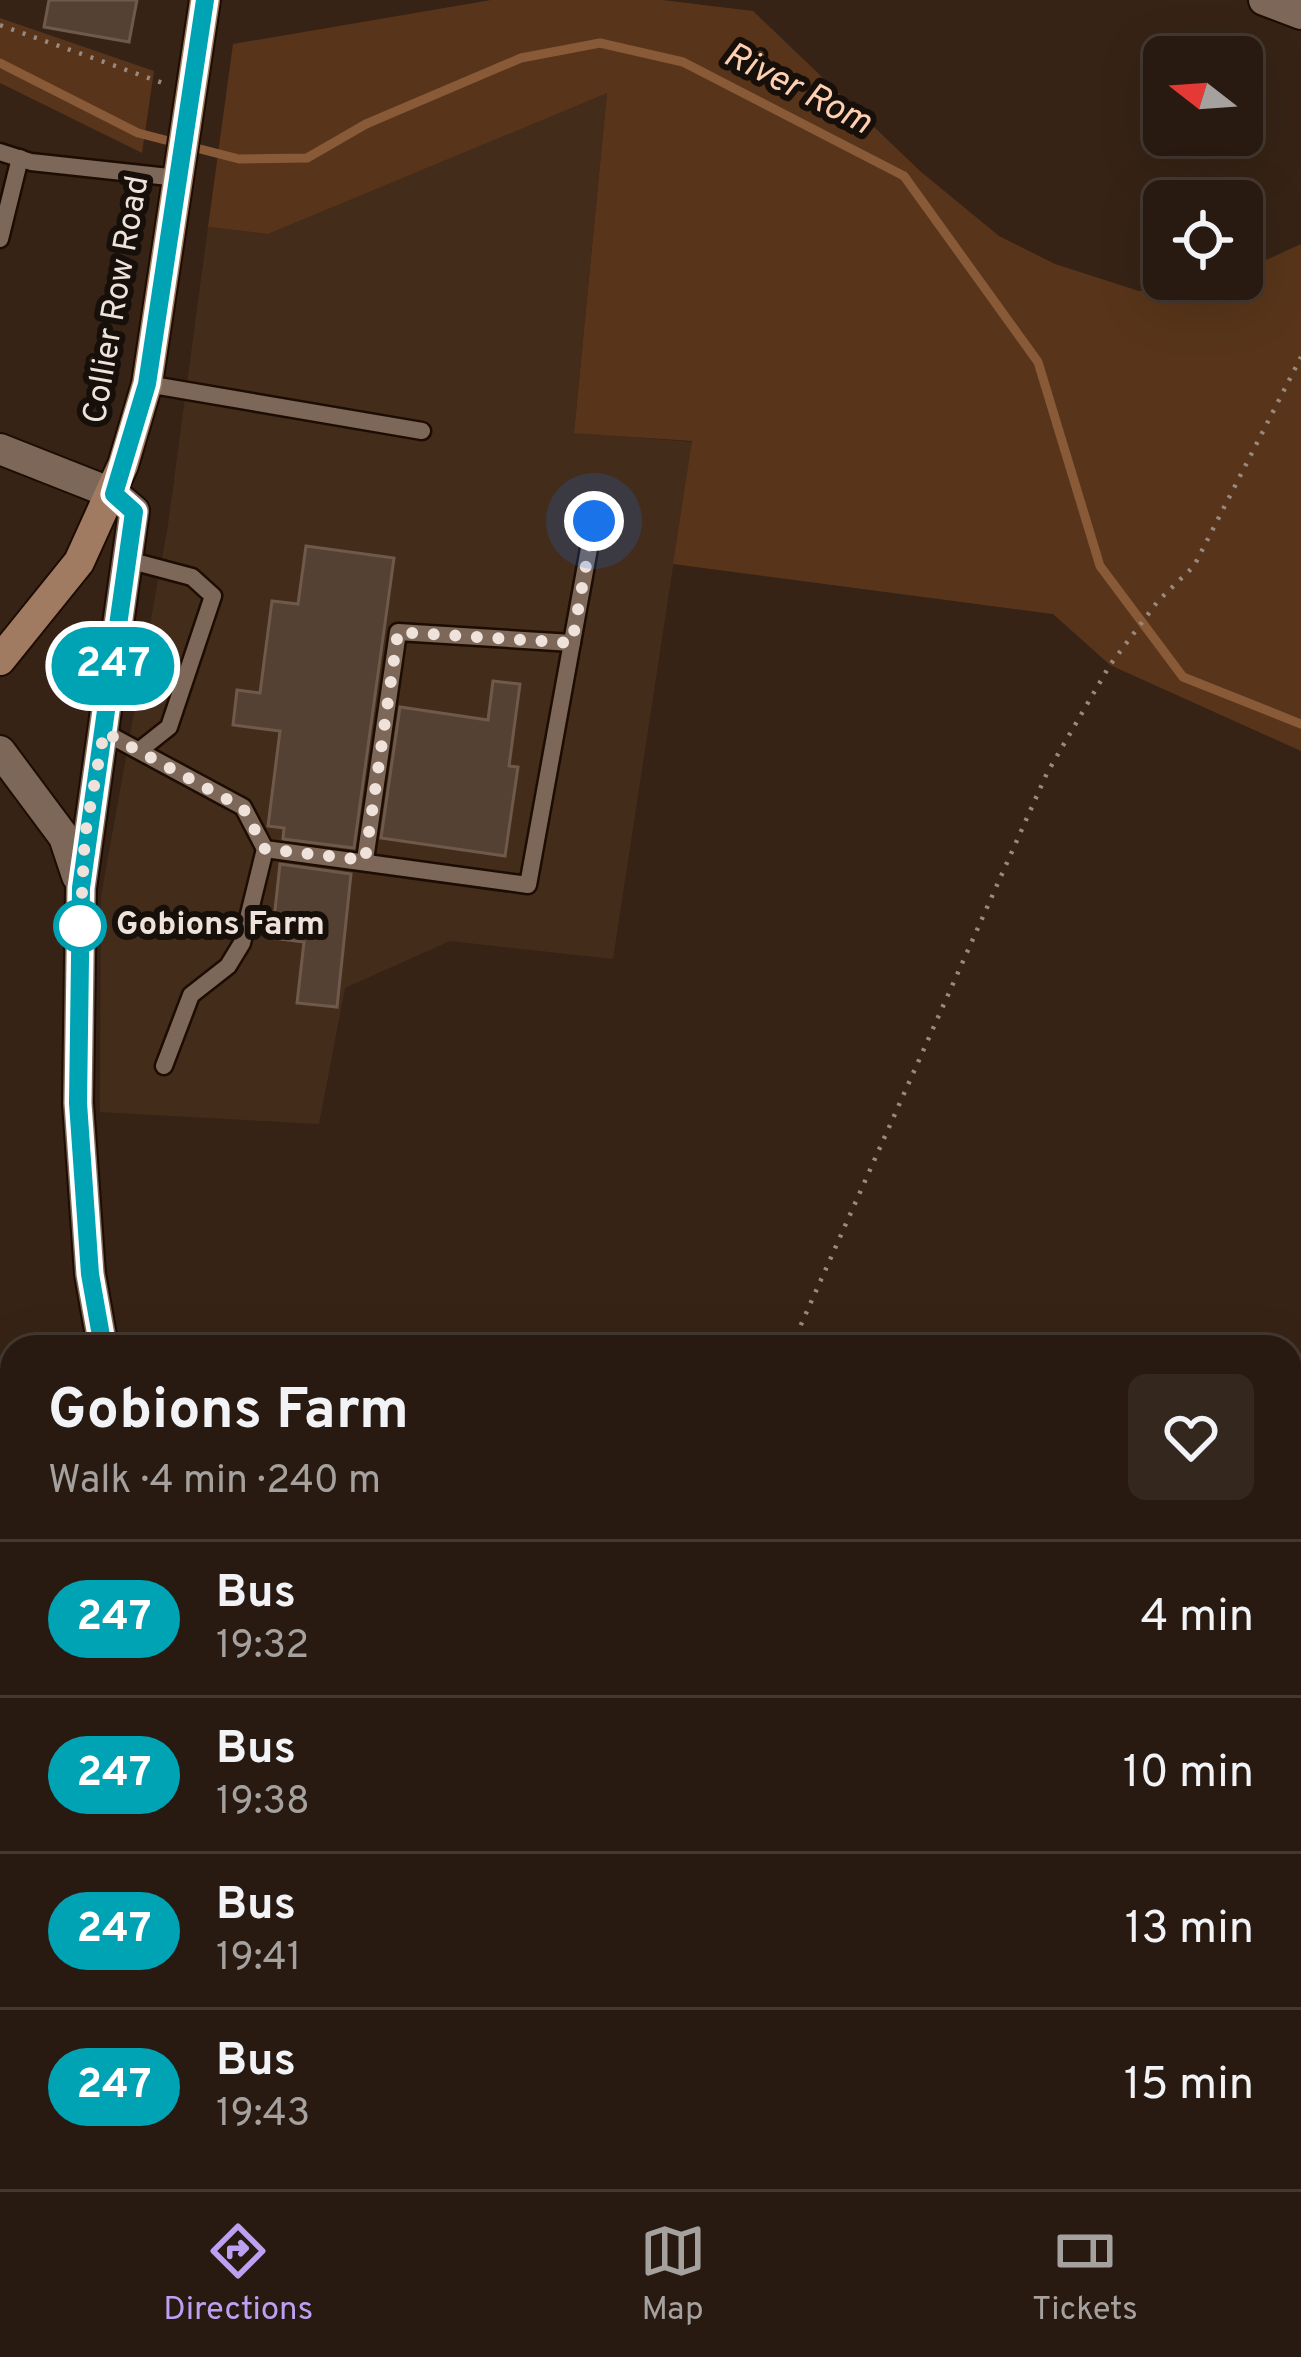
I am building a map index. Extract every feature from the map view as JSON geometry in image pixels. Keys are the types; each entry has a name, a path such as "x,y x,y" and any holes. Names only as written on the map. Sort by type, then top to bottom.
{"main road":[{"name":"Collier Row Road","path":"0,660 79,562 114,494 147,384 205,0"}],"street":[{"path":"1264,0 1301,14"},
{"path":"0,449 114,494 134,512 81,888 78,1103 90,1274 101,1335"},
{"path":"0,751 64,837 81,888"}],"lane":[{"path":"0,152 20,158 178,172"},
{"path":"0,239 20,158"},
{"path":"147,384 422,430"},
{"path":"265,849 528,886 594,521"},
{"path":"128,560 192,577 213,596 170,727 140,750"},
{"path":"365,860 398,632 572,643"},
{"path":"104,732 243,808 265,849 242,943 228,966 190,995 164,1066"}],"path":[{"path":"0,25 149,82 162,84 165,63"},
{"path":"796,1335 1047,773 1119,653 1158,602 1194,566 1301,357"}],"shaded area":[{"path":"491,0 662,0 753,11 920,171 999,236 1055,264 1143,291 1143,300 1263,300 1263,261 1301,244 1301,751 1110,665 1053,614 673,564 692,441 574,433 607,93 268,234 208,227 233,44"},
{"path":"0,18 154,71 142,153 0,83"},
{"path":"607,92 574,432 692,442 613,959 450,941 345,988 319,1124 100,1112 101,896 168,525 208,227 268,234"}],"building":[{"path":"49,0 137,0 129,42 44,27"},
{"path":"306,546 394,558 354,848 283,839 284,828 268,826 280,731 233,725 237,690 260,693 272,601 298,604"},
{"path":"493,681 520,684 509,766 518,767 505,856 381,838 400,707 488,720"},
{"path":"280,864 351,874 337,1007 297,1003 304,942 272,938"}],"waterway":[{"name":"River Rom","path":"0,63 138,133 239,159 307,158 366,124 521,58 600,43 683,62 904,176 1038,362 1100,566 1183,677 1301,724"}],"bus line":[{"name":"247","path":"101,1335 90,1274 78,1103 85,835 134,512 114,494 147,384 205,0"}],"place":[{"name":"Gobions Farm","path":"80,926"}],"route":[{"path":"80,926 80,931 85,835 104,732 243,808 265,849 365,860 398,632 572,643 594,521"}]}
